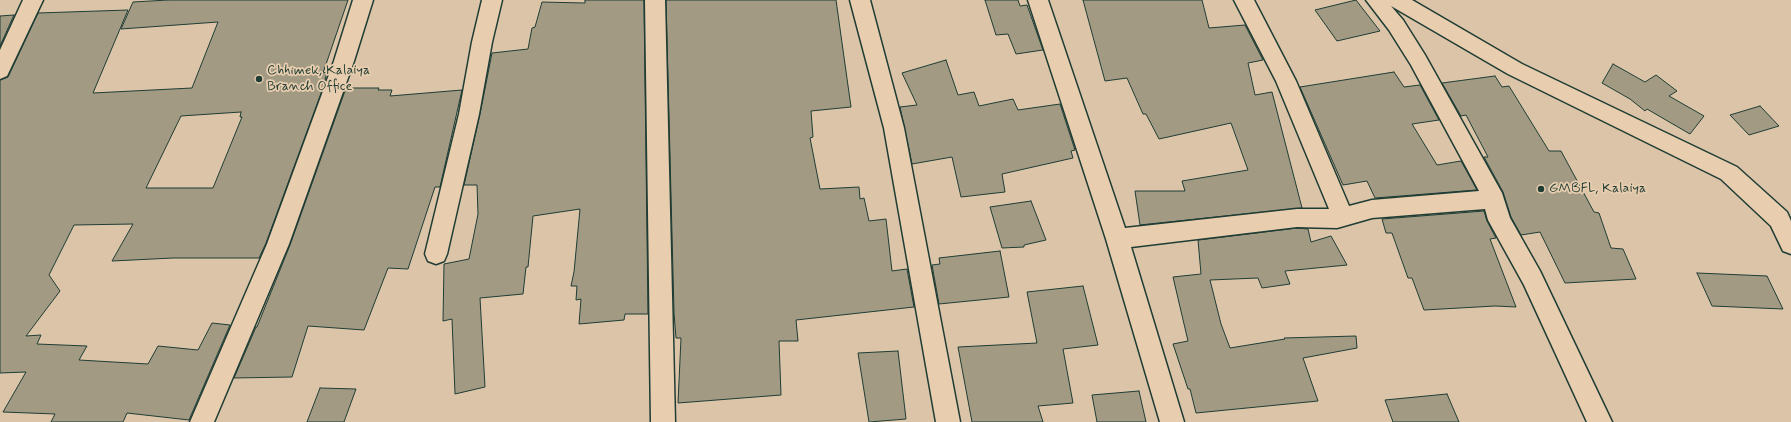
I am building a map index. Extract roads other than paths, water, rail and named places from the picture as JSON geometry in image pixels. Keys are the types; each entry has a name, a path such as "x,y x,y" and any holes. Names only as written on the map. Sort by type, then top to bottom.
{"street":[{"path":"0,71 33,0"},
{"path":"202,422 278,244 344,62 363,0"},
{"path":"436,254 469,114 482,42 492,0"},
{"path":"655,0 663,422"},
{"path":"860,0 894,128 948,422"},
{"path":"1038,0 1117,239 1172,422"},
{"path":"1244,0 1286,82 1343,217"},
{"path":"1376,0 1396,25 1418,60 1494,199 1499,220 1532,278 1600,422"},
{"path":"1397,0 1515,69 1729,173 1779,219 1791,244"},
{"path":"1117,239 1297,218 1336,219 1372,209 1494,199"}],"place":[{"name":"Chhimek, Kalaiya Branch Office","path":"259,79"},
{"name":"GMBFL, Kalaiya","path":"1541,189"}]}
